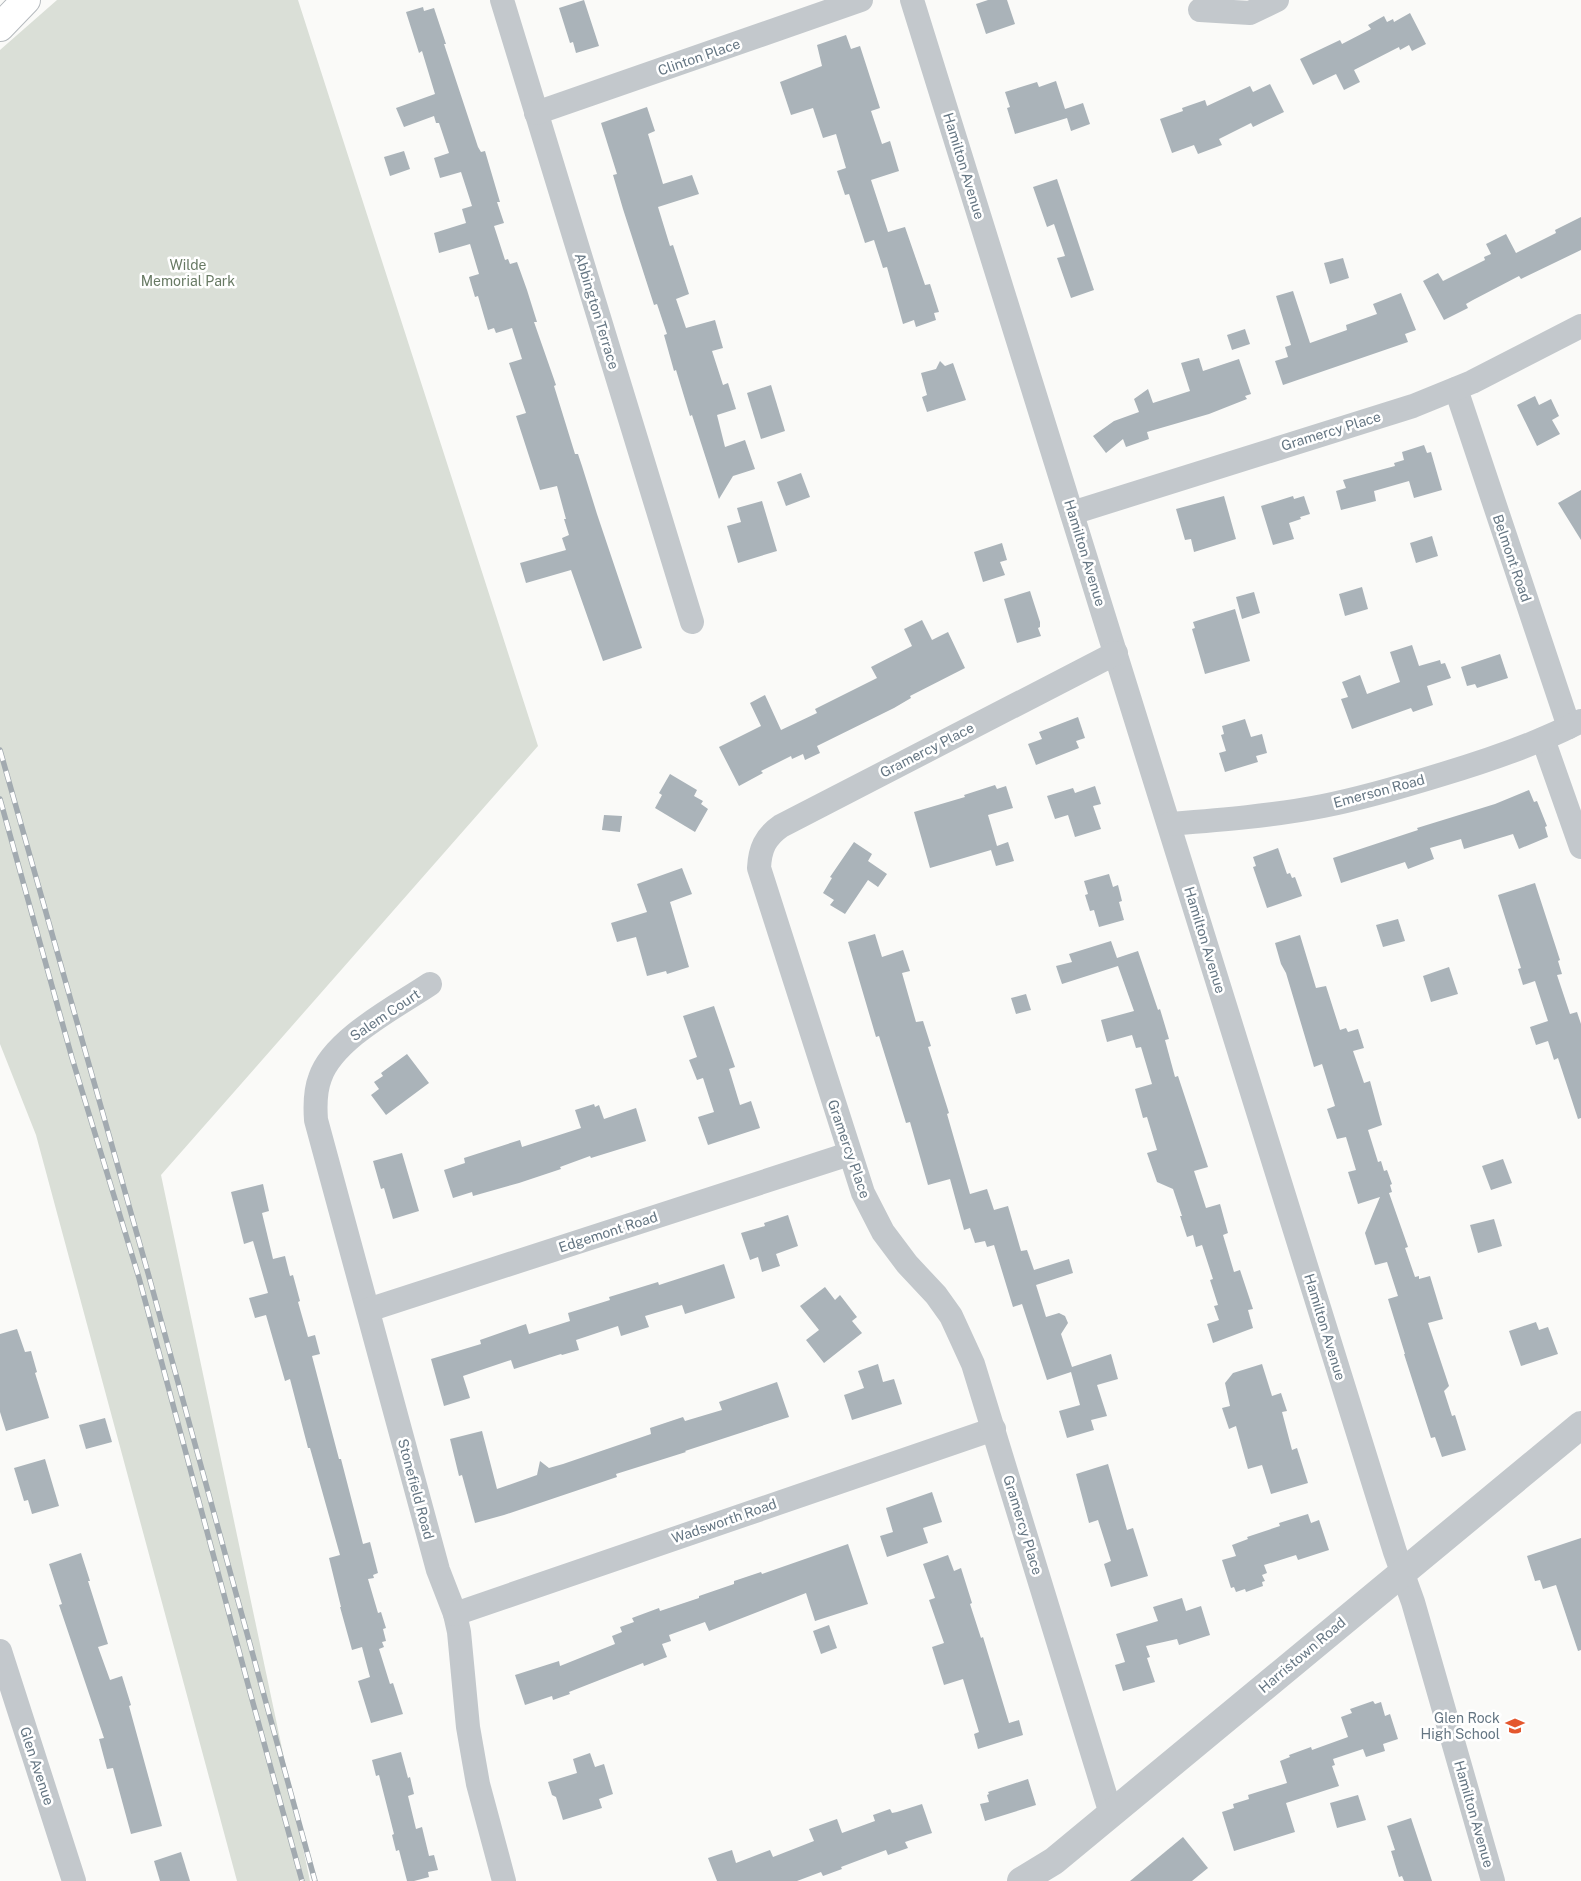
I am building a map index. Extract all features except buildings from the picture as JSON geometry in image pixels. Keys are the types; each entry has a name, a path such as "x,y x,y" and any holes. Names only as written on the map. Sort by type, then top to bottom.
{"main road":[{"path":"0,27 26,0"}],"street":[{"name":"Abbington Terrace","path":"502,0 692,622"},
{"name":"Clinton Place","path":"536,113 861,0"},
{"name":"Hamilton Avenue","path":"912,0 1415,1611 1493,1881"},
{"path":"1200,10 1250,13 1276,0"},
{"name":"Gramercy Place","path":"1072,513 1413,406 1456,389 1581,326"},
{"name":"Belmont Road","path":"1456,389 1575,724"},
{"name":"Gramercy Place","path":"1111,1814 973,1364 951,1316 936,1295 906,1264 883,1232 863,1193 759,868 760,853 765,840 774,830 1116,653"},
{"name":"Emerson Road","path":"1169,824 1255,817 1322,806 1389,790 1485,761 1543,739 1575,724"},
{"path":"1543,739 1581,847"},
{"name":"Salem Court","path":"315,1099 320,1078 328,1060 342,1044 430,984"},
{"name":"Stonefield Road","path":"315,1099 316,1120 438,1570 455,1614 468,1727 477,1775 504,1881"},
{"name":"Edgemont Road","path":"368,1310 849,1154"},
{"name":"Harristown Road","path":"1037,1877 1581,1425"},
{"name":"Wadsworth Road","path":"455,1614 994,1429"},
{"name":"Glen Avenue","path":"0,1651 74,1881"}],"green space":[{"name":"Wilde Memorial Park","path":"57,0 298,0 538,746 161,1175 310,1881 237,1881 36,1135 0,1044 0,50"}],"railway":[{"path":"0,750 148,1273 315,1881"},
{"path":"0,799 72,1058 139,1278 302,1881"}],"place":[{"name":"Glen Rock High School","path":"1515,1726"}]}
